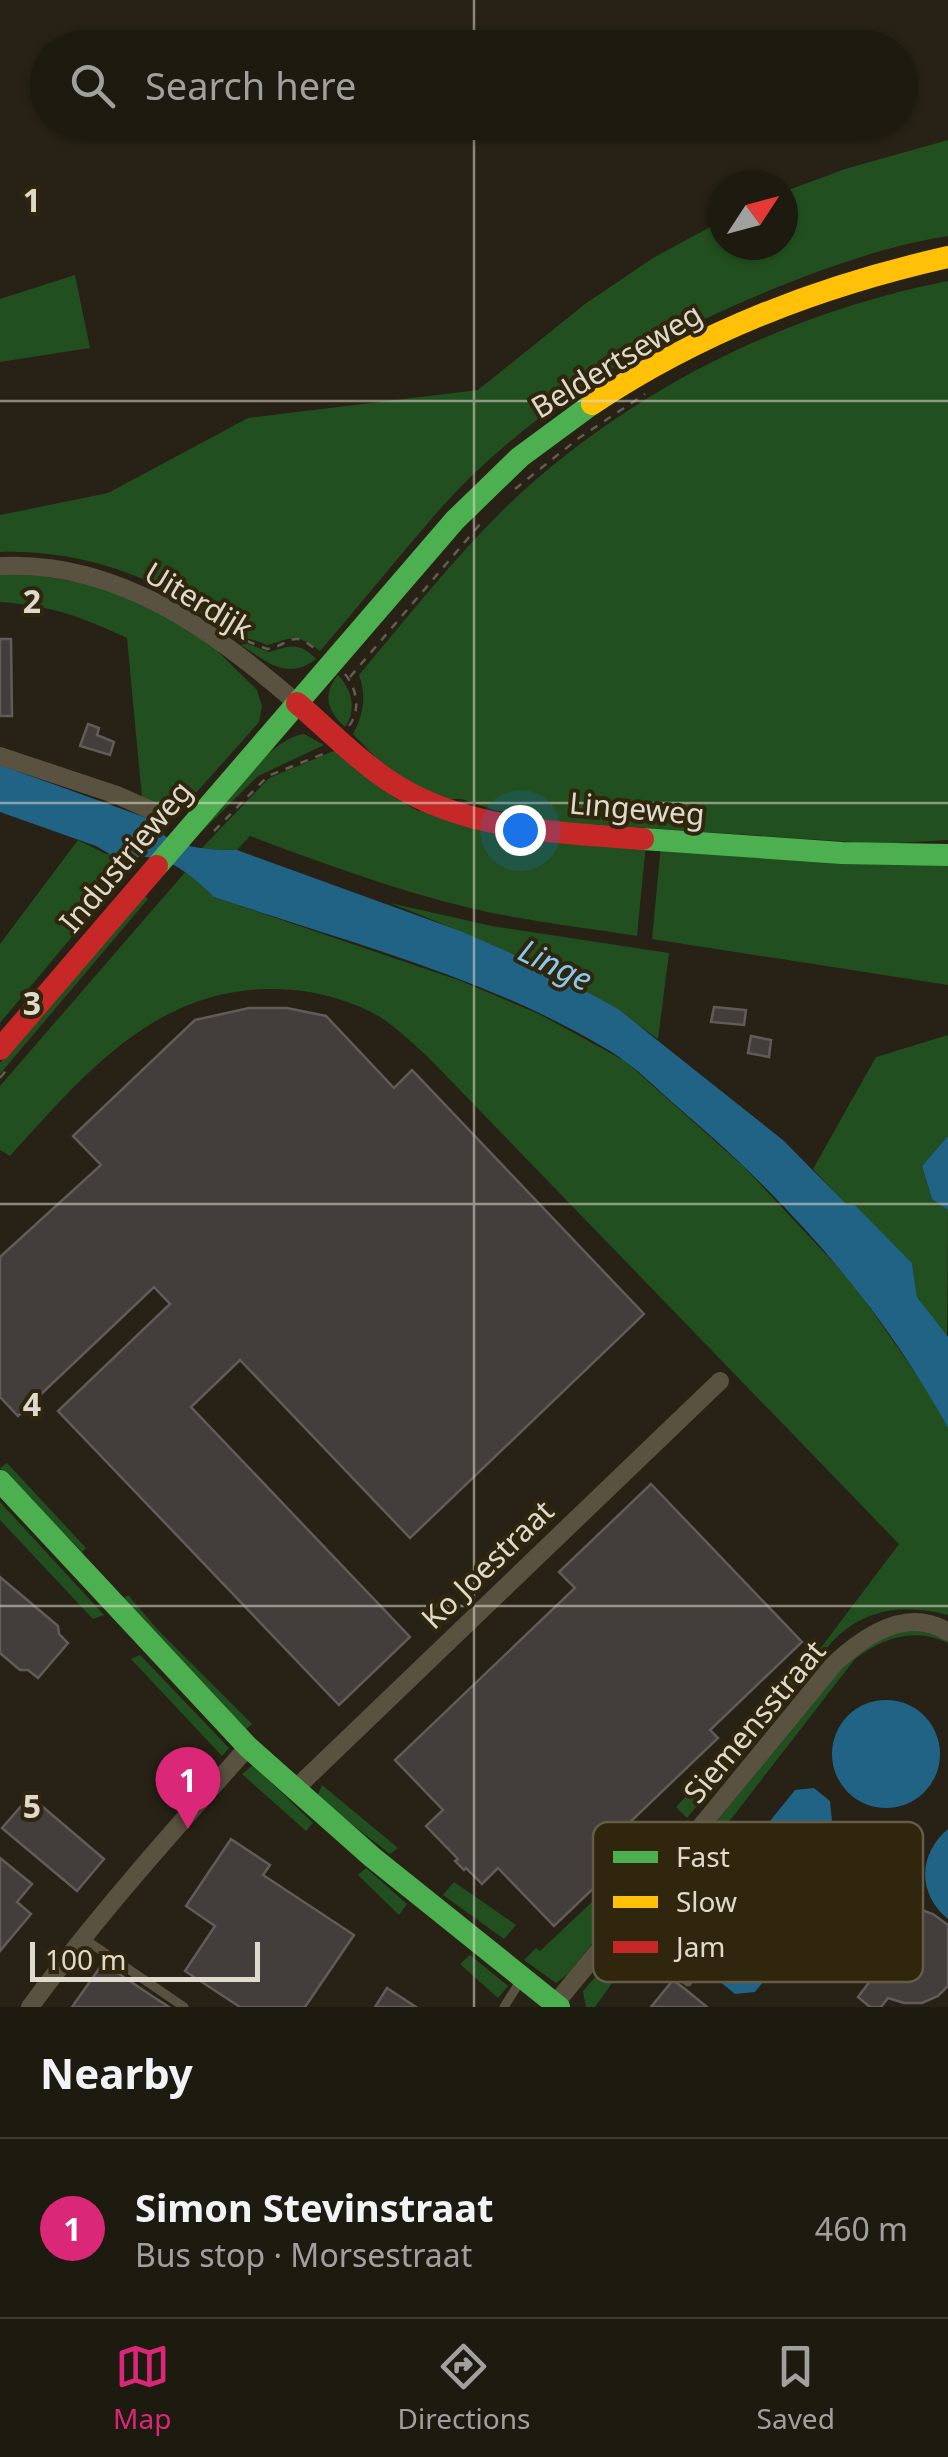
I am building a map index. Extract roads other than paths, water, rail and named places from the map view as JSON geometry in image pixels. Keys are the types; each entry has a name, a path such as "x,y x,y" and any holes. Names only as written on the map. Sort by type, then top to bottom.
{"street":[{"name":"Beldertseweg","path":"298,703 340,671 481,492 581,411 732,325 808,293 948,257"},
{"name":"Uiterdijk","path":"0,566 28,564 134,588 220,639 298,703"},
{"name":"Lingeweg","path":"298,703 387,780 440,806 549,831 852,856 948,854"},
{"name":"Industrieweg","path":"0,1049 298,703"},
{"path":"0,756 152,811"},
{"name":"Ko Joestraat","path":"294,1790 720,1380"},
{"path":"0,1481 248,1748 372,1857 558,2005"},
{"name":"Siemensstraat","path":"704,1822 853,1646 888,1625 915,1623 948,1632"},
{"path":"35,2005 82,1938 248,1748"},
{"name":"Siemensstraat","path":"558,2005 593,1960"}],"lane":[{"path":"82,1938 184,2007"},
{"path":"504,2007 523,1978"}],"water":[{"path":"0,765 147,818 175,841 199,848 237,850 463,932 542,967 618,1009 784,1141 912,1263 917,1297 948,1337 948,1428 893,1339 829,1256 758,1180 620,1057 564,1025 467,982 214,897 193,878 160,859 120,860 96,846 0,812"},
{"path":"948,1136 948,1210 932,1199 922,1166"},
{"path":"886,1700 907,1704 924,1716 936,1733 940,1754 936,1775 924,1792 907,1804 886,1808 865,1804 848,1792 836,1775 832,1754 836,1733 848,1716 865,1704"},
{"path":"814,1788 830,1801 831,1822 769,1822 795,1790"},
{"path":"948,1829 948,1919 931,1898 925,1874 931,1850"},
{"path":"720,1982 763,1982 755,1992 735,1994"}],"place":[{"name":"Simon Stevinstraat","path":"188,1829"}],"water label":[{"name":"Linge","path":"556,964"}]}
